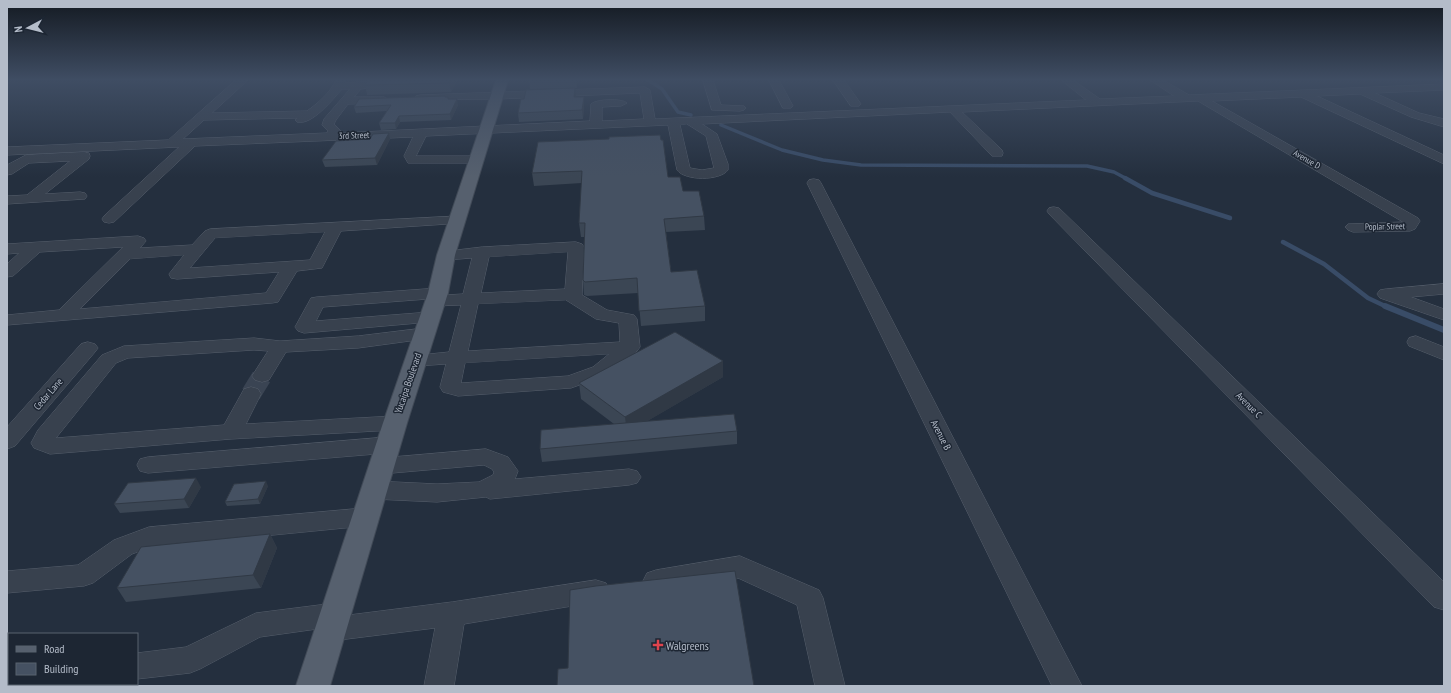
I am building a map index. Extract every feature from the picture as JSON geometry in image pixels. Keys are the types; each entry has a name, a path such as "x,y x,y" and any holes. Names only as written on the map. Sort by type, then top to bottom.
{"main road":[{"name":"Yucaipa Boulevard","path":"313,686 365,517 417,360 432,311 446,255 492,112"}],"street":[{"path":"172,143 206,112"},
{"path":"332,136 335,131 328,125 330,119 336,112"},
{"path":"596,124 597,112"},
{"path":"649,112 650,122"},
{"path":"419,138 410,156 413,160 482,143 596,124 688,120 763,112"},
{"path":"956,112 997,154"},
{"name":"Avenue D","path":"1225,112 1413,221"},
{"path":"1343,112 1444,160"},
{"path":"1409,112 1444,123"},
{"path":"201,117 310,114"},
{"path":"286,138 303,119 310,114"},
{"path":"673,120 684,170 692,174 716,173 721,170 721,164 711,134 688,120"},
{"name":"3rd Street","path":"7,151 332,136 419,138 482,143"},
{"path":"662,138 677,138"},
{"path":"109,219 192,142"},
{"path":"30,199 96,147"},
{"path":"7,171 26,159 84,156"},
{"name":"Avenue B","path":"814,183 1067,686"},
{"path":"7,200 80,196"},
{"name":"Avenue C","path":"1054,211 1444,599"},
{"path":"335,227 316,265 178,274 210,234 458,220"},
{"name":"Poplar Street","path":"1353,227 1410,226 1413,221"},
{"path":"7,248 138,241 63,316"},
{"path":"7,272 36,247"},
{"path":"446,255 576,247 573,297 602,315 628,319 630,347"},
{"path":"125,254 196,250"},
{"path":"482,252 450,387 458,390 571,382 600,371 630,347"},
{"path":"7,320 272,298 291,267"},
{"path":"1444,290 1386,294 1444,315"},
{"path":"395,423 231,432 50,446 42,443 46,435 109,359 124,352 254,344 280,347 358,342 432,311 471,299 573,294"},
{"path":"317,302 432,311 379,321 304,327 317,302"},
{"path":"1416,342 1444,354"},
{"path":"262,376 280,347"},
{"path":"417,360 630,347"},
{"name":"Cedar Lane","path":"7,441 88,348"},
{"path":"231,432 251,394"},
{"path":"148,465 385,455 486,457 500,464 506,471 503,480 482,490"},
{"path":"374,490 437,493 630,477"},
{"path":"7,582 84,575 123,547 149,537 365,517"},
{"path":"138,666 190,660 256,625 333,622 452,614 740,568 809,598 830,686"},
{"path":"438,686 452,614"}],"building":[{"path":"386,112 451,112 450,114 399,116 395,123 379,123"},
{"path":"389,133 375,158 322,160 336,141 370,139 373,134"},
{"path":"660,135 661,140 663,140 668,177 680,177 683,191 699,191 704,216 664,219 671,272 697,270 705,306 639,311 637,278 585,282 583,280 585,223 579,223 582,171 532,173 538,142"},
{"path":"675,332 723,361 625,417 579,383"},
{"path":"734,414 737,431 540,449 541,430"},
{"path":"196,478 184,499 114,504 128,483"},
{"path":"266,481 258,499 225,502 234,484"},
{"path":"270,534 253,575 117,588 141,547"},
{"name":"Walgreens","path":"735,571 754,686 557,686 558,669 568,668 570,590"}],"waterway":[{"path":"679,112 691,115"},
{"path":"721,125 782,150 823,160 861,165 1087,166 1114,172 1127,179"},
{"path":"1125,178 1152,193 1230,218"},
{"path":"1283,242 1324,264 1368,298 1387,307"},
{"path":"1385,306 1444,330"}],"tunnel":[{"path":"251,394 262,376"}],"place":[{"name":"Walgreens","path":"658,645"}]}
